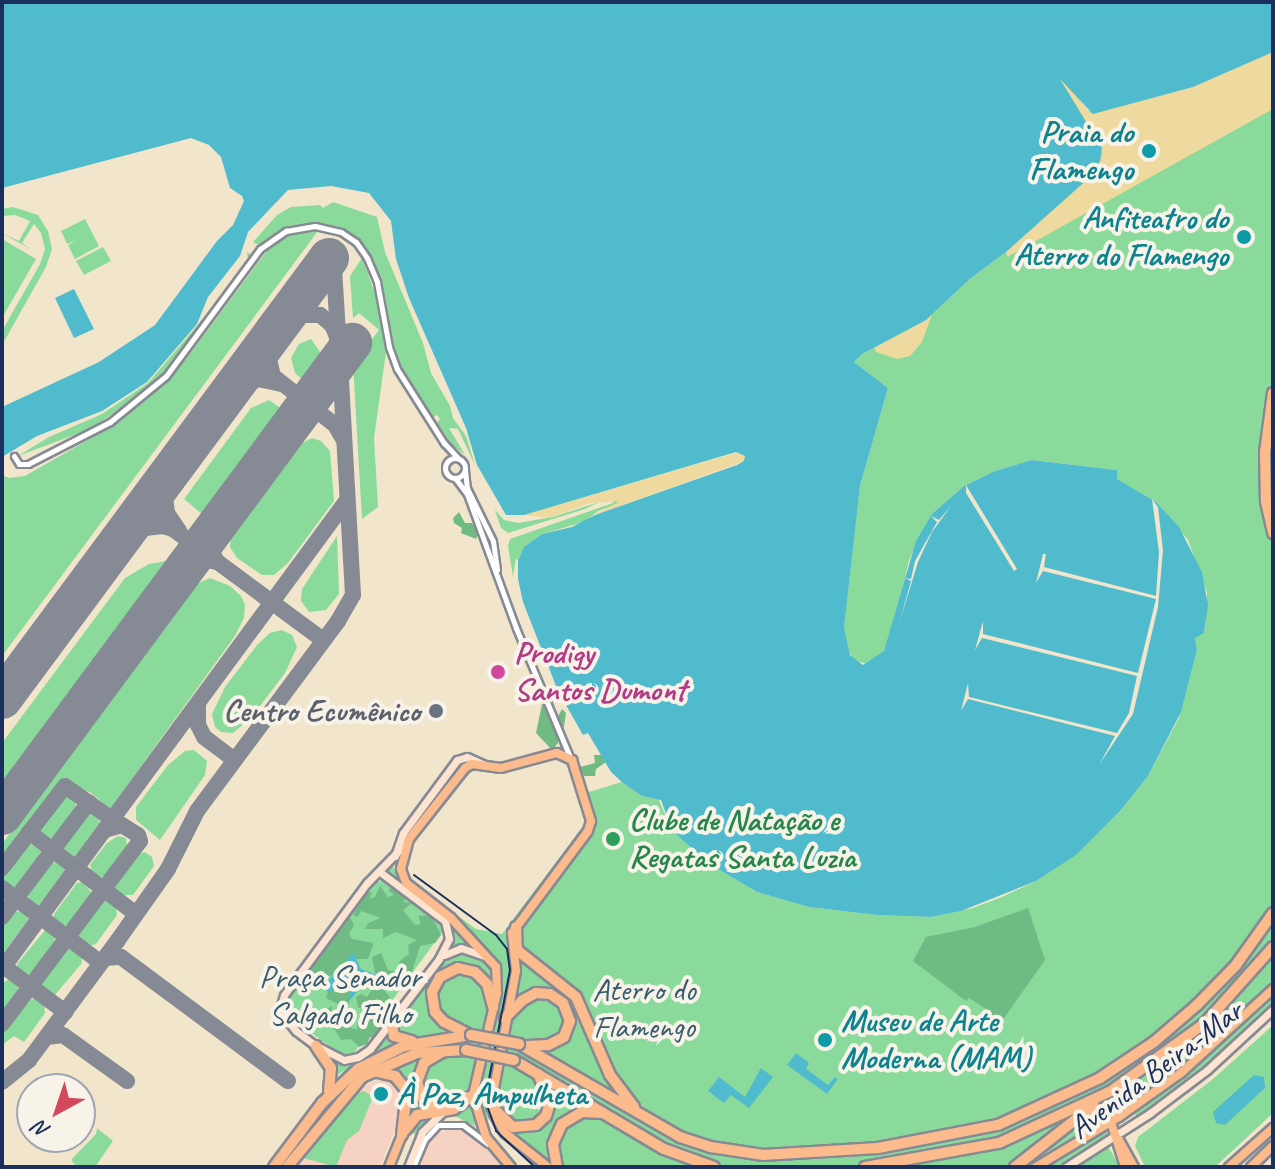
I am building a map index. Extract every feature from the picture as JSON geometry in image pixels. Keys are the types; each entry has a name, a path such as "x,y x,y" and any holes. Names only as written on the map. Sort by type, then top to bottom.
{"highway":[{"path":"1273,393 1265,452 1266,502 1273,533"},
{"path":"520,1045 680,1137 711,1147 763,1155 878,1148 998,1125 1080,1089 1154,1042 1218,985 1273,913"},
{"path":"516,927 517,950 576,997 610,1075 644,1117"},
{"path":"865,1167 999,1143 1111,1091 1130,1080 1215,1014 1273,947"},
{"path":"493,1007 487,984 475,972 458,968 440,977 432,992 435,1012 444,1022 470,1035 520,1045 543,1046 561,1040 569,1028 566,1006 553,995 536,993 523,1000 505,1018"},
{"path":"391,1021 394,1036 422,1041"},
{"path":"274,1167 341,1081 366,1064 422,1041 470,1035"},
{"path":"316,1046 329,1062 332,1075 322,1103"},
{"path":"445,1110 423,1099 417,1082 424,1063 449,1049"},
{"path":"287,1167 348,1090 371,1071 417,1053 449,1049 514,1060 535,1069 664,1149 714,1167"},
{"path":"492,1107 513,1127 525,1129 539,1123 547,1113 549,1097 535,1069"},
{"path":"371,1071 391,1074 405,1087 408,1103 402,1135"},
{"path":"1111,1122 1115,1102 1130,1080"},
{"path":"1015,1167 1111,1091"},
{"path":"402,1135 417,1115 459,1107 473,1095"},
{"path":"557,1167 553,1144 562,1124 586,1111 606,1114"}],"main road":[{"path":"511,1167 493,1149 481,1127 473,1095 498,978 488,957 451,918 404,881 401,863 409,839 465,768 472,764 492,768 557,753 572,760 590,809 588,831 516,927 510,940 516,971 505,1018 492,1107 505,1133 548,1167"},
{"name":"Avenida Beira-Mar","path":"1036,1167 1111,1122 1210,1050 1273,989"},
{"path":"1111,1122 1125,1167"},
{"path":"1229,1167 1273,1128"},
{"path":"389,1167 402,1135"},
{"path":"1116,1136 1134,1167"},
{"path":"1251,1167 1273,1146"}],"street":[{"path":"14,456 19,464 28,464 110,422 166,376 260,249 286,231 315,226 341,232 356,242 377,282 393,360 444,443 465,470 467,488 493,541 498,579"},
{"path":"444,443 445,472 455,478 467,494 572,760"},
{"path":"445,464 452,458 458,458"},
{"path":"455,478 465,470"},
{"path":"557,753 564,742"},
{"path":"394,858 403,833 457,760 469,758 492,768"},
{"path":"380,872 447,923 449,939 439,959 370,1049 358,1057 344,1060 316,1046 286,1021 281,1005 284,995 372,878 409,839"},
{"path":"372,878 390,878"},
{"path":"439,959 458,948 488,957"},
{"name":"Avenida Beira-Mar","path":"1066,1167 1116,1136 1207,1070 1273,1009"},
{"path":"410,1167 422,1132 445,1110"},
{"path":"410,1167 428,1134 445,1123 468,1127 493,1149"}],"shaded area":[{"path":"379,1079 395,1084 402,1093 403,1108 380,1167 293,1167 356,1091"},
{"path":"453,1127 466,1131 506,1167 416,1167 431,1136"}],"green space":[{"name":"Aterro do Flamengo","path":"1273,52 1273,980 1265,989 1221,1031 1134,1101 1051,1150 1012,1167 555,1167 531,1153 488,1115 487,1123 483,1113 473,1108 475,1126 455,1116 443,1117 436,1122 442,1115 436,1115 417,1136 410,1131 424,1116 408,1111 396,1084 370,1055 337,1075 331,1057 350,1062 370,1054 454,945 448,919 386,872 392,865 403,884 447,916 462,935 466,931 457,920 409,880 476,929 502,934 584,825 589,792 622,782 642,796 658,798 672,831 711,865 757,892 809,907 876,915 932,917 973,908 1002,897 1036,881 1075,855 1120,811 1148,776 1179,718 1197,650 1195,638 1205,630 1207,592 1188,540 1156,502 1116,479 1117,470 1033,460 995,471 964,486 932,514 909,560 898,611 884,651 868,664 855,661 846,647 844,628 860,486 888,388 854,362 862,354 926,320 1090,177 1100,161 1102,147 1060,79 1067,83 1086,109 1095,114 1193,87"},
{"path":"333,202 377,217 385,252 423,343 431,373 450,406 453,418 466,436 475,465 458,429 449,428 465,455 452,445 437,423 440,419 437,415 433,417 397,361 379,277 362,244 338,227 315,223 288,227 259,245 253,242 277,215 291,207 320,205 323,208"},
{"path":"13,207 38,215 48,231 52,249 46,267 2,345 2,331 40,264 45,249 41,233 34,224 22,243 30,249 2,233 19,241 30,221 15,215 2,216 2,209"},
{"path":"85,219 99,246 75,259 68,245 77,240 67,244 61,231"},
{"path":"318,231 2,656 2,475 9,478 25,476 100,433 154,393 187,358 269,248 289,235"},
{"path":"2,239 36,259 2,318"},
{"path":"103,247 111,261 84,275 76,261"},
{"path":"247,251 251,256 239,274 176,359 150,386 93,428 18,456 49,437 102,414 148,383 208,313 248,259"},
{"path":"362,258 375,293 386,352 374,438 378,507 362,519 353,364 379,330 359,313 353,318 350,276"},
{"path":"311,339 324,358 306,383 295,373 291,358 299,344"},
{"path":"269,400 282,409 203,515 184,499 251,408"},
{"path":"312,438 321,441 330,451 334,501 288,563 274,575 262,575 237,558 230,547 231,536 297,446"},
{"path":"614,499 620,503 598,511 584,522 542,534 524,547 518,561 516,558 513,577 508,546 510,539 613,503"},
{"path":"599,502 508,533 501,528 495,510 504,520 518,523 553,517"},
{"path":"459,512 465,523 472,523 479,532 476,539 461,533 462,528 454,523 453,518"},
{"path":"337,536 339,594 326,610 309,612 301,601 302,589"},
{"path":"167,561 2,786 2,743 125,578 149,564"},
{"path":"210,578 230,586 241,596 245,605 244,618 235,636 110,809 90,792 80,790 64,777 2,861 2,844 194,585"},
{"path":"282,630 292,635 297,647 285,673 251,718 233,733 221,732 215,727 212,714 225,687 258,644 270,633"},
{"path":"542,704 557,718 562,709 566,713 563,733 558,735 558,743 552,750 536,733"},
{"path":"194,750 207,761 205,775 160,840 136,820 136,807 168,765 185,751"},
{"path":"594,755 601,755 606,762 596,769 595,776 584,776 580,767 595,763"},
{"path":"68,794 76,801 75,810 55,838 45,839 39,833 39,825 59,798"},
{"path":"92,813 100,822 71,858 64,852 64,845 85,816"},
{"path":"118,836 126,838 127,847 104,877 93,875 90,865 107,843"},
{"path":"31,844 41,851 39,860 19,886 8,888 2,882 2,875 23,846"},
{"path":"145,852 152,857 154,866 133,895 121,895 115,888 116,881 135,855"},
{"path":"56,862 65,870 39,905 33,906 27,894 49,864"},
{"name":"Praça Senador Salgado Filho","path":"386,880 442,922 443,931 354,1053 343,1056 288,1016 284,1002 372,883"},
{"path":"83,882 92,893 70,924 61,926 53,920 54,914 77,883"},
{"path":"380,886 388,897 394,895 388,890 391,888 406,896 403,902 412,903 403,910 415,925 421,924 418,916 431,915 441,935 435,943 420,946 411,975 393,981 375,973 372,957 381,953 388,970 396,972 400,961 409,954 408,945 417,940 396,932 383,938 383,929 365,929 368,923 381,918 361,911 358,917 353,915 367,891 372,893 369,899 375,897"},
{"path":"107,900 116,906 117,915 96,944 87,946 79,939 78,932 100,903"},
{"path":"1028,908 1045,960 999,1025 986,1015 989,1011 969,998 966,1001 913,961 926,937 975,927"},
{"path":"22,911 29,919 2,955 2,927 14,912"},
{"path":"350,917 354,925 349,934 352,939 374,943 368,959 349,959 345,969 334,975 312,978 310,972 317,957 323,953 321,948 339,930 345,918"},
{"path":"46,929 55,937 54,945 33,974 25,974 18,970 17,964"},
{"path":"70,949 81,955 82,963 54,996 42,987 42,980 63,951"},
{"path":"10,978 17,983 19,991 2,1016 2,984"},
{"path":"380,982 387,984 384,990 390,997 380,1006 384,1018 380,1023 385,1025 376,1041 370,1037 367,1044 359,1047 351,1039 341,1040 335,1030 328,1027 323,1013 331,1006 335,1022 357,1030 357,1023 369,1014 358,1007 356,997 361,994 367,997 372,989 378,991"},
{"path":"339,983 352,986 348,1009 326,998 328,992"},
{"path":"1273,995 1273,1005 1218,1057 1139,1118 1134,1113 1213,1052"},
{"path":"37,998 44,1003 45,1013 24,1042 14,1036 2,1045 2,1033 27,1000"},
{"path":"1273,1025 1273,1113 1215,1167 1145,1167 1135,1146 1138,1137 1213,1079"},
{"path":"364,1091 373,1097 359,1131 347,1140 336,1167 300,1157 312,1149 352,1095"},
{"path":"97,1128 113,1141 95,1167 77,1167 71,1160 78,1153 96,1153"},
{"path":"1106,1131 1109,1136 1058,1167 1047,1167"},
{"path":"1109,1148 1120,1167 1076,1167 1105,1149"}],"sand":[{"name":"Praia do Flamengo","path":"1273,52 1273,109 1007,257 1006,252 1090,177 1102,155 1060,79 1067,83 1090,113"},
{"path":"932,314 922,342 910,356 897,359 876,352 874,348"},
{"path":"739,452 746,458 744,461 595,515 620,501 590,503 548,518 524,515"}],"water":[{"path":"2,2 1273,2 1273,52 1193,87 1093,114 1060,79 1102,148 1100,161 1090,177 926,320 862,354 854,362 888,388 860,486 844,628 850,655 863,665 884,651 916,541 932,514 964,486 995,471 1032,460 1117,470 1117,479 1156,502 1179,527 1202,572 1208,605 1204,633 1195,638 1197,650 1181,712 1148,776 1120,811 1076,855 1036,881 961,911 931,917 876,915 809,907 757,892 711,865 672,831 661,800 642,796 623,783 611,772 588,733 583,735 558,691 523,602 518,561 524,547 542,534 572,527 595,515 737,465 744,461 745,456 736,452 524,515 506,515 477,465 466,428 409,298 396,259 391,221 369,193 331,186 288,190 248,232 240,256 208,297 197,324 147,382 102,411 37,436 2,457 2,407 99,362 155,325 217,241 233,225 244,201 230,188 221,157 209,145 191,138 2,188"},
{"path":"74,289 94,329 74,338 55,298"},
{"path":"353,952 361,969 382,977 372,983 369,983 372,978 362,978 362,985 348,1003 352,986 360,981 357,975 352,982 328,992 325,989 332,975 336,973 343,978 350,970 351,976 357,972 347,959"},
{"path":"796,1053 809,1063 806,1069 828,1085 835,1077 838,1079 827,1094 787,1065"},
{"path":"761,1068 773,1077 749,1108 731,1095 724,1103 708,1091 719,1077 745,1097"},
{"path":"1254,1075 1264,1077 1265,1088 1225,1125 1216,1123 1213,1112"}],"pier":[{"path":"966,485 1017,569 1014,571 966,493"},
{"path":"1152,499 1158,507 1163,550 1158,607 1133,714 1099,765 1115,736 968,699 961,711 968,683 969,697 1117,733 1129,713 1137,676 982,638 975,650 983,621 983,634 1138,673 1156,599 1043,571 1036,583 1043,554 1046,554 1044,567 1156,596 1159,552"},
{"path":"951,506 932,532 918,562 899,624 911,581 905,578 911,579 915,561 937,522 931,516 939,520"}],"taxiway":[{"path":"324,265 334,268 338,333"},
{"path":"2,1082 29,1060 118,940 168,869 197,811 338,621 353,595 339,342 332,325 320,315 295,315 280,325"},
{"path":"271,337 269,359 273,376 335,425 343,439"},
{"path":"230,392 258,379 281,384"},
{"path":"290,427 303,416 320,414"},
{"path":"177,463 165,497 167,513 179,531"},
{"path":"2,969 347,500"},
{"path":"118,543 138,529 162,526 173,529 323,640"},
{"path":"215,528 210,548 216,560"},
{"path":"186,568 202,559 217,562"},
{"path":"198,704 198,725 204,737 234,760"},
{"path":"2,868 65,786 113,820"},
{"path":"2,917 89,802"},
{"path":"2,1024 140,841 138,835 122,825 105,830"},
{"path":"29,832 136,914"},
{"path":"2,888 101,963"},
{"path":"105,958 121,957 288,1081"},
{"path":"2,965 65,1012"},
{"path":"47,1037 63,1035 127,1081"}],"runway":[{"path":"2,699 329,258"},
{"path":"2,815 352,343"}],"tram line":[{"path":"414,875 496,935 507,949 510,970 485,1100 496,1131 535,1167"}],"place":[{"name":"Praia do Flamengo","path":"1149,151"},
{"name":"Anfiteatro do Aterro do Flamengo","path":"1244,237"},
{"name":"Prodigy Santos Dumont","path":"498,672"},
{"name":"Centro Ecumênico","path":"436,711"},
{"name":"Clube de Natação e Regatas Santa Luzia","path":"613,839"},
{"name":"Museu de Arte Moderna (MAM)","path":"825,1040"},
{"name":"À Paz, Ampulheta","path":"381,1094"}]}
